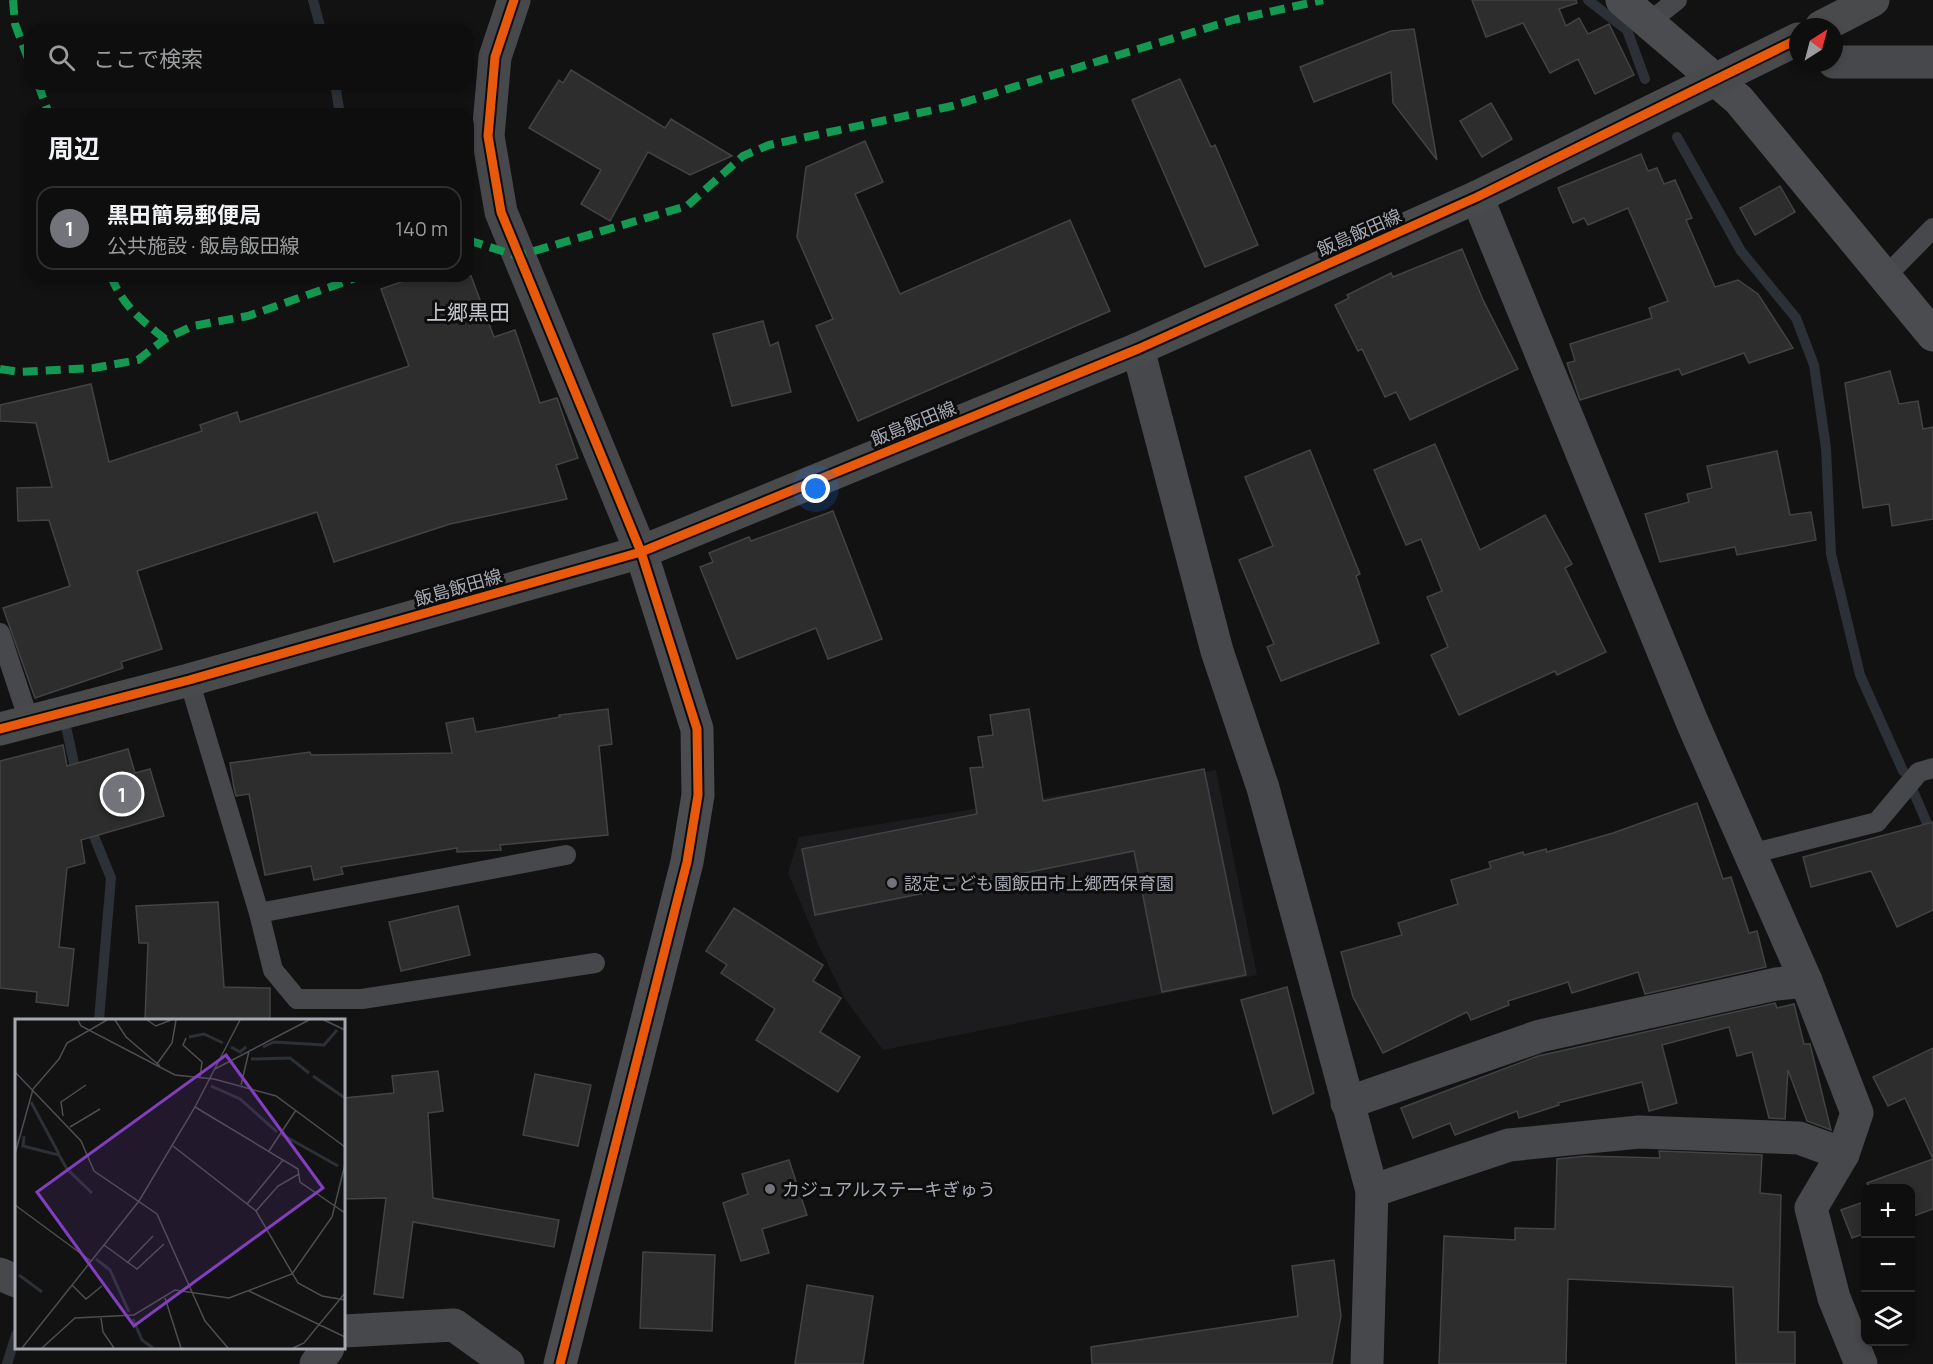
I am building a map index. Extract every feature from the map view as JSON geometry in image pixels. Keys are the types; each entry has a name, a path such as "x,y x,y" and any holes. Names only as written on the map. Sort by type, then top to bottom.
{"main road":[{"path":"1838,18 1873,0"},
{"name":"飯島飯田線","path":"15,725 189,680 641,552 1138,349 1478,197 1789,47"}],"street":[{"path":"514,0 495,57 488,136 501,212 641,552 697,729 698,795 687,862 560,1364"},
{"path":"1622,0 1738,100 1933,335"},
{"path":"1843,62 1933,62"},
{"path":"1478,197 1689,713 1806,981 1857,1113 1843,1154 1811,1208 1834,1298 1861,1364"},
{"path":"1138,349 1217,651 1263,788 1372,1191 1367,1364"},
{"path":"1347,1103 1540,1036 1776,984 1806,981"},
{"path":"1372,1191 1509,1145 1639,1132 1798,1138 1843,1154"},
{"path":"0,1274 15,1281"},
{"path":"345,1331 454,1326 508,1364"},
{"path":"316,1364 327,1349"}],"lane":[{"path":"1648,23 1677,0"},
{"path":"1886,276 1933,228"},
{"path":"0,633 15,725"},
{"path":"189,680 260,913 273,970 297,999 362,999 595,963"},
{"path":"1750,854 1876,822 1919,771 1933,768"},
{"path":"260,913 566,855"}],"shaded area":[{"path":"1216,770 1257,975 883,1050 845,999 818,944 788,873 799,837"}],"building":[{"path":"1472,0 1576,0 1577,3 1559,9 1566,26 1579,18 1588,34 1609,24 1634,75 1595,94 1578,59 1550,73 1523,23 1486,37"},
{"path":"1414,29 1437,160 1393,103 1391,72 1314,102 1300,67 1391,31"},
{"path":"571,70 665,128 671,119 732,156 690,175 648,152 610,221 581,204 601,170 529,128 559,80 563,83"},
{"path":"1180,79 1211,147 1215,145 1258,245 1205,267 1132,100"},
{"path":"1491,103 1512,139 1482,157 1460,121"},
{"path":"865,141 883,182 855,194 900,294 1070,220 1110,311 858,421 816,326 833,319 797,237 806,167"},
{"path":"1641,154 1648,171 1657,168 1664,184 1675,180 1692,218 1686,220 1715,287 1738,280 1758,294 1793,348 1749,363 1744,353 1682,375 1679,369 1580,400 1567,363 1575,361 1570,344 1652,318 1649,308 1668,301 1628,208 1588,225 1584,218 1573,223 1558,188"},
{"path":"1780,186 1795,212 1755,235 1740,208"},
{"path":"1462,249 1483,300 1518,369 1410,420 1396,392 1385,397 1362,349 1358,351 1335,305 1349,298 1347,295 1391,273 1393,277"},
{"path":"401,282 473,282 494,337 515,330 540,403 557,398 578,458 556,465 567,499 450,524 334,562 317,512 137,571 162,649 121,662 123,668 35,698 3,608 70,586 49,520 18,521 17,488 52,487 36,423 0,421 0,405 91,384 109,462 202,431 200,425 237,412 240,422 409,366 381,289"},
{"path":"763,321 770,346 778,342 791,392 732,406 713,334"},
{"path":"1890,371 1899,404 1918,401 1923,429 1933,427 1933,519 1892,526 1889,504 1863,508 1845,383"},
{"path":"1435,444 1480,550 1545,515 1572,564 1565,568 1606,652 1557,675 1555,671 1459,715 1431,655 1448,647 1427,597 1442,591 1421,539 1406,545 1374,470"},
{"path":"1310,450 1360,574 1356,576 1379,643 1281,681 1267,647 1274,644 1239,560 1273,546 1245,477"},
{"path":"1777,451 1790,515 1811,512 1816,540 1737,555 1735,547 1660,562 1645,514 1689,502 1687,494 1712,488 1707,466"},
{"path":"833,511 882,639 828,659 816,628 737,659 700,567 713,562 709,553 749,537 751,541"},
{"path":"608,709 612,744 599,746 608,835 500,845 501,850 457,852 457,848 341,867 343,874 314,880 311,866 265,875 249,794 236,796 234,788 230,763 310,752 311,755 452,753 446,723 473,718 476,732 560,717 559,715"},
{"name":"認定こども園飯田市上郷西保育園","path":"1029,709 1043,801 1204,769 1246,975 1162,992 1134,851 815,915 802,849 977,814 970,768 983,767 978,737 993,735 990,715"},
{"path":"63,745 67,766 128,749 135,773 150,769 164,816 81,840 85,863 67,868 59,947 74,949 68,1006 36,1002 37,992 0,988 0,761"},
{"path":"1697,803 1723,879 1731,877 1749,933 1757,931 1766,967 1645,994 1638,972 1572,993 1568,982 1508,1001 1509,1005 1471,1020 1467,1012 1383,1053 1353,997 1341,952 1402,935 1398,923 1458,904 1451,880 1491,868 1489,862 1523,852 1524,855 1546,849 1547,852 1613,833"},
{"path":"1933,822 1933,910 1897,927 1871,871 1811,887 1803,857"},
{"path":"218,902 224,987 270,988 270,1019 145,1019 148,943 139,943 136,906"},
{"path":"458,906 470,955 401,971 389,922"},
{"path":"734,908 823,965 813,981 841,998 820,1032 860,1057 838,1092 756,1040 775,1009 721,973 727,965 706,951"},
{"path":"1287,987 1314,1093 1273,1114 1241,1000"},
{"path":"1775,1003 1777,1008 1794,1004 1804,1044 1810,1044 1831,1130 1807,1121 1788,1070 1785,1119 1769,1118 1752,1052 1737,1056 1729,1027 1662,1045 1677,1103 1649,1111 1642,1082 1558,1103 1559,1105 1519,1118 1517,1111 1455,1135 1450,1123 1413,1138 1401,1108 1538,1056"},
{"path":"1933,1048 1933,1159 1905,1098 1888,1106 1873,1077"},
{"path":"438,1071 443,1111 428,1113 433,1198 559,1220 554,1247 413,1222 403,1298 374,1294 386,1198 345,1199 345,1098 394,1093 392,1076"},
{"path":"535,1074 591,1085 578,1146 523,1135"},
{"path":"1659,1151 1762,1155 1760,1193 1781,1195 1778,1332 1795,1332 1795,1364 1736,1364 1733,1287 1568,1279 1566,1364 1439,1364 1444,1236 1515,1240 1515,1228 1555,1229 1557,1159 1586,1156 1660,1158"},
{"path":"1933,1159 1933,1209 1915,1216 1915,1184 1867,1183"},
{"path":"789,1160 807,1215 762,1229 769,1253 741,1261 723,1203 748,1194 742,1174"},
{"path":"1861,1203 1861,1235 1852,1238 1841,1210"},
{"path":"643,1252 715,1255 712,1331 640,1328"},
{"path":"1334,1260 1341,1316 1332,1364 1092,1364 1091,1347 1298,1316 1292,1266"},
{"path":"807,1285 873,1296 863,1364 795,1364"}],"waterway":[{"path":"313,0 319,24"},
{"path":"1588,0 1627,30 1645,79"},
{"path":"336,90 339,108"},
{"path":"1677,137 1741,251 1796,318 1814,365 1826,448 1831,554 1860,675 1903,771"},
{"path":"67,731 77,777"},
{"path":"1914,793 1933,837"},
{"path":"89,824 111,878 99,1019"},
{"path":"7,1364 15,1338"}],"marked path":[{"path":"13,0 15,24 24,48"},
{"path":"474,242 517,256 687,206 743,156 769,145 952,106 1233,20 1323,0"},
{"path":"40,90 47,108"},
{"path":"113,282 127,304 165,339"},
{"path":"0,369 20,372 94,368 138,360 165,339 193,326 248,316 344,282"}],"cycle path":[{"path":"514,0 495,57 488,136 501,212 641,552 697,729 698,795 687,862 560,1364"},
{"path":"0,729 189,680 641,552 1138,349 1477,197 1789,43"}],"place":[{"name":"黒田簡易郵便局","path":"122,794"},
{"name":"認定こども園飯田市上郷西保育園","path":"892,883"},
{"name":"カジュアルステーキぎゅう","path":"770,1189"}],"district":[{"name":"上郷黒田","path":"468,312"}]}
